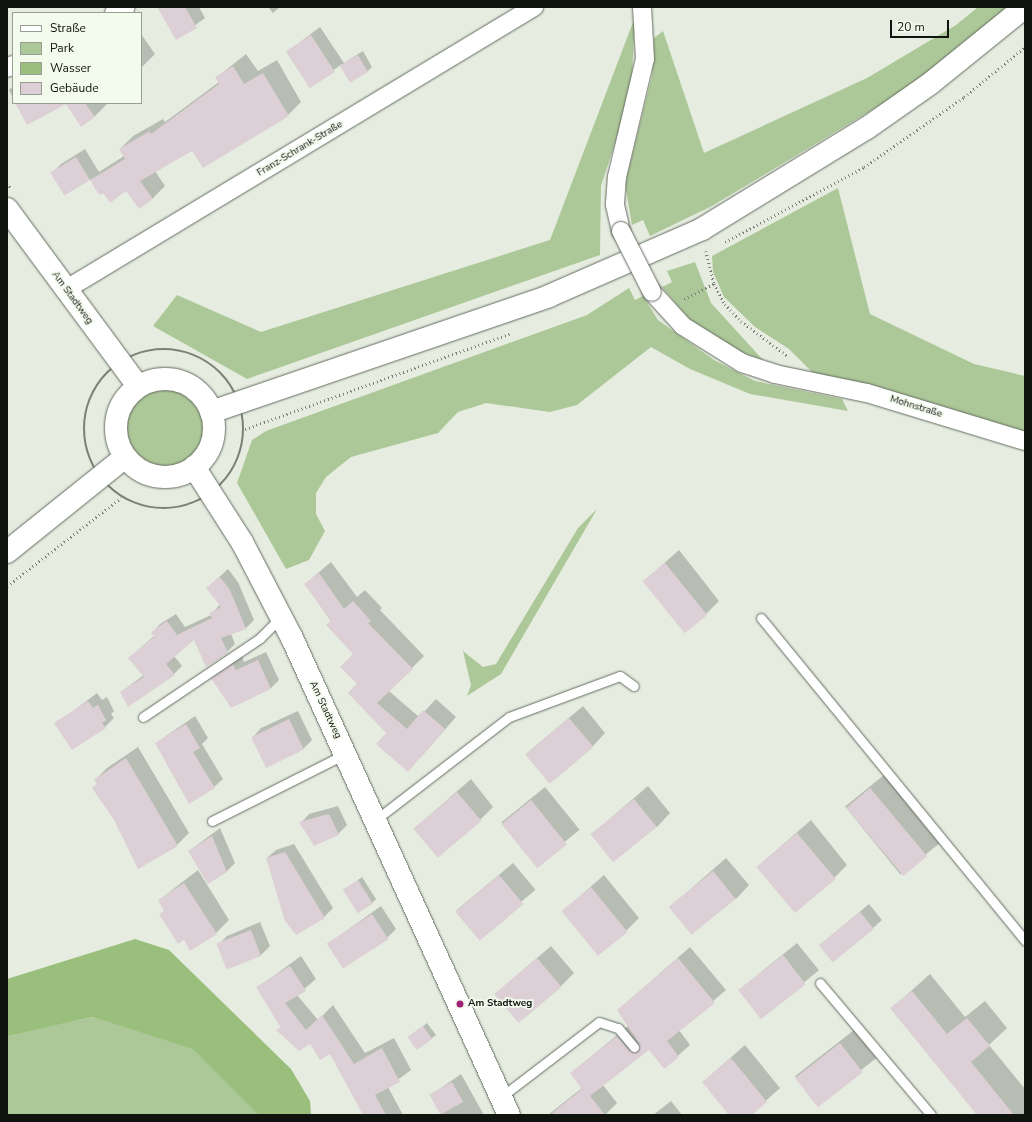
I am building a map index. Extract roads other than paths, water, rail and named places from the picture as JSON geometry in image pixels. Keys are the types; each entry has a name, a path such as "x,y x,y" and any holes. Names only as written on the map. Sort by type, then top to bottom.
{"main road":[{"path":"212,412 240,404 549,296 702,229 867,128 931,83 1025,7"},
{"name":"Am Stadtweg","path":"7,209 65,290 138,386"},
{"path":"158,379 180,381 202,396 212,412 212,442 194,467 179,475 161,477 142,471 125,456 117,440 116,421 124,400 138,386 158,379"},
{"path":"7,552 125,456"},
{"name":"Am Stadtweg","path":"194,467 242,542 281,617 345,754 373,822 505,1106"}],"street":[{"path":"116,12 126,7"},
{"name":"Franz-Schrank-Straße","path":"65,290 534,7"},
{"name":"Mohnstraße","path":"642,7 645,59 617,177 615,204 621,231 652,292 665,309 715,349 742,363 805,380 867,393 1025,441"}],"lane":[{"path":"143,717 260,638 281,617"},
{"path":"761,618 1025,941"},
{"path":"373,822 509,717 620,676 634,686"},
{"path":"212,821 345,754"},
{"path":"820,983 931,1115"},
{"path":"505,1106 599,1022 618,1028 634,1047"}],"water":[{"path":"135,939 169,950 291,1069 310,1101 311,1115 259,1115 193,1049 93,1017 7,1036 7,979"}],"place":[{"name":"Am Stadtweg","path":"460,1004"}]}
